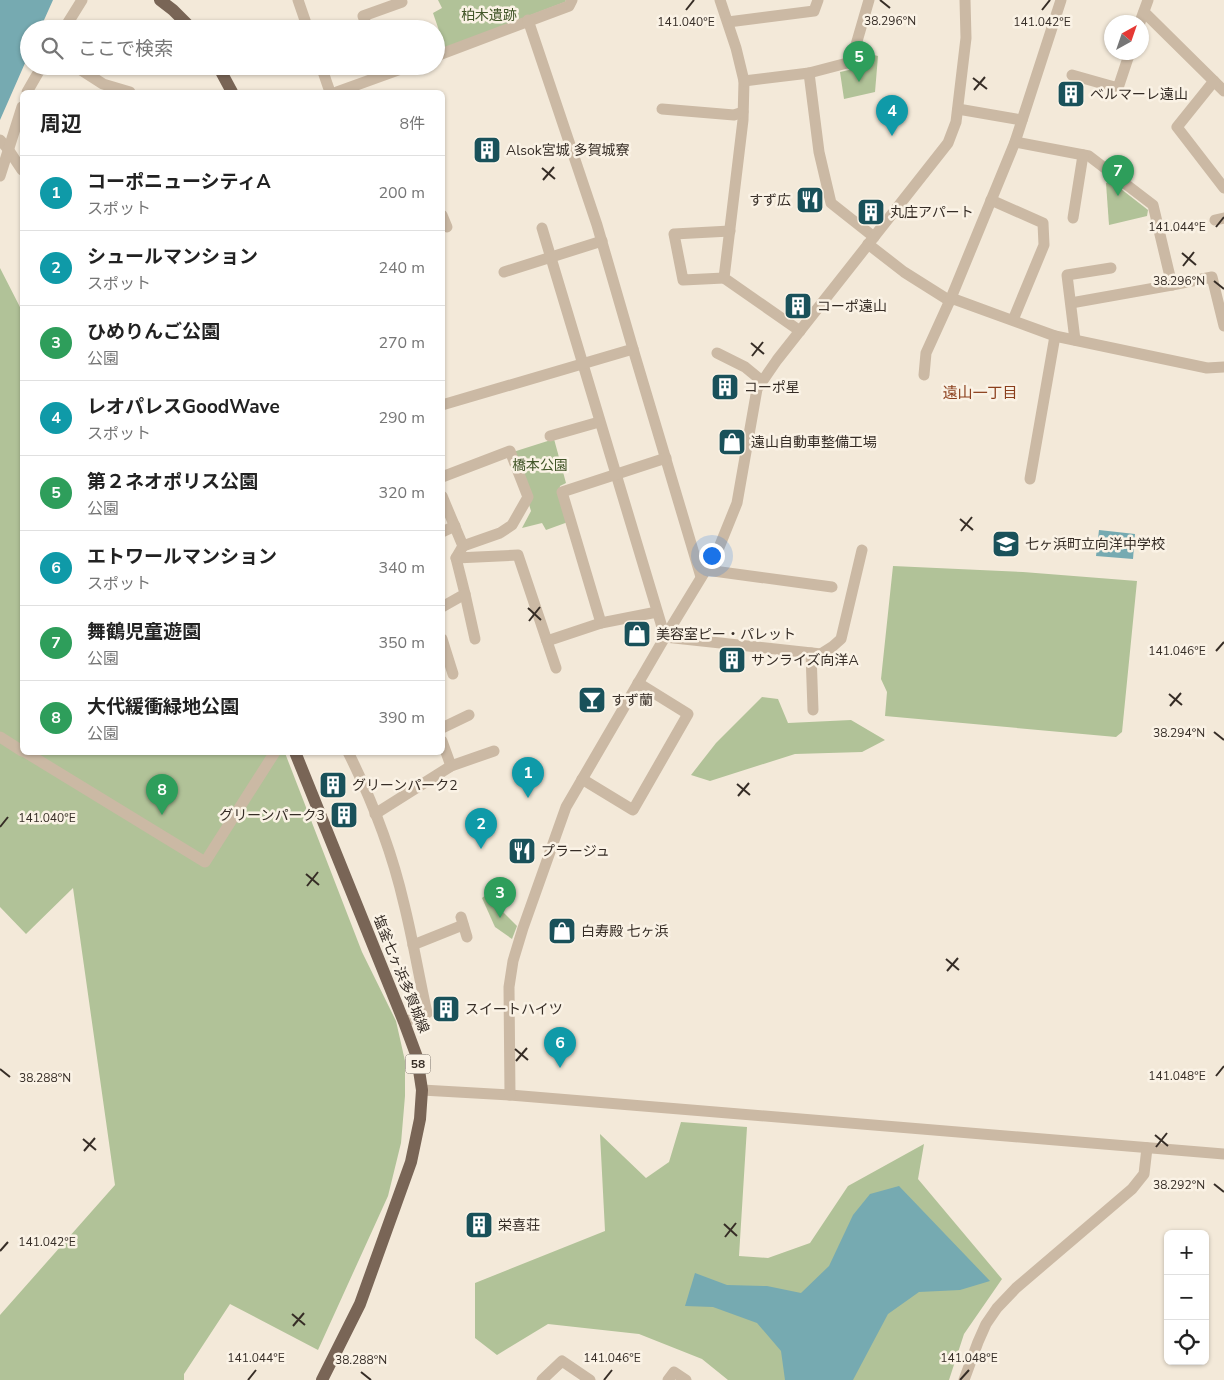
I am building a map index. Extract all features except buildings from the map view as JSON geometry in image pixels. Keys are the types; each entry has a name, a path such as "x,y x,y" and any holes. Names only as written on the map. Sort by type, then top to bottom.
{"main road":[{"path":"160,0 183,20"},
{"path":"223,75 231,90"},
{"name":"塩釜七ヶ浜多賀城線","path":"296,755 404,1022 416,1057 422,1090 420,1120 411,1162 403,1187 360,1304 322,1380"}],"street":[{"path":"70,20 82,0"},
{"path":"298,0 305,20"},
{"path":"365,20 363,16 402,2 401,0"},
{"path":"445,52 569,6 572,0"},
{"path":"720,0 744,81 743,112 724,278"},
{"path":"728,22 814,10 818,0"},
{"path":"744,81 810,73 851,62 869,0"},
{"path":"510,1095 509,987 513,961 566,807 664,637 718,550 738,503 757,389 800,331 948,143 956,122 958,110 966,38 965,0"},
{"path":"924,375 926,353 950,300 1015,142 1061,0"},
{"path":"1143,15 1148,0"},
{"path":"528,20 602,241 666,458 704,574"},
{"path":"1149,23 1224,91"},
{"path":"1072,75 1118,88 1127,60"},
{"path":"810,73 819,152 831,203 904,272 950,300 1013,320 1055,336 1200,367 1224,367"},
{"path":"28,90 37,75"},
{"path":"89,75 103,84 119,90"},
{"path":"324,75 329,90"},
{"path":"341,90 374,75"},
{"path":"1214,81 1177,127 1224,188"},
{"path":"662,109 734,115 743,112"},
{"path":"958,110 1022,120"},
{"path":"0,176 4,144 20,111"},
{"path":"1015,142 1089,156 1153,205 1172,285"},
{"path":"4,144 20,167"},
{"path":"1073,218 1083,156"},
{"path":"992,200 1043,223 1044,245 1013,320"},
{"path":"445,222 448,227"},
{"path":"542,228 664,637"},
{"path":"730,231 674,234 684,280 724,278 800,331"},
{"path":"504,272 602,241"},
{"path":"1075,340 1067,275 1111,268"},
{"path":"1071,303 1218,276 1224,326"},
{"path":"1030,479 1055,336"},
{"path":"445,404 633,349"},
{"path":"717,353 745,367 762,382"},
{"path":"550,436 599,422"},
{"path":"445,476 510,451 528,497 512,525 500,533 463,546 456,558 475,639"},
{"path":"601,624 562,492 666,458"},
{"path":"445,503 463,546"},
{"path":"445,531 455,526"},
{"path":"664,637 821,654 841,639 862,550"},
{"path":"456,558 518,555 556,668"},
{"path":"704,574 832,587"},
{"path":"445,605 465,594"},
{"path":"547,641 601,624 657,612"},
{"path":"445,649 453,674"},
{"path":"811,653 813,710"},
{"path":"582,779 633,810 688,714 638,683"},
{"path":"445,727 469,715"},
{"path":"0,737 20,750"},
{"path":"445,750 450,766"},
{"path":"375,814 450,766 494,751"},
{"path":"29,755 206,862 273,755"},
{"path":"350,755 393,861 405,904 427,1013 404,1022"},
{"path":"413,945 462,921 467,936"},
{"path":"422,1090 510,1095 1224,1154"},
{"path":"964,1380 986,1324 997,1308 1016,1288 1132,1189 1144,1174 1147,1148"},
{"path":"542,1380 562,1361 590,1380"},
{"path":"668,1380 674,1372 686,1380"}],"green space":[{"name":"柏木遺跡","path":"438,0 566,0 445,48 445,20 435,20 433,13 442,8"},
{"path":"862,52 878,56 875,92 844,99 840,72 858,68"},
{"path":"1112,182 1148,210 1147,216 1109,225 1106,183"},
{"path":"0,268 20,307 20,755 286,755 362,952 396,1021 405,1061 405,1096 401,1143 388,1196 318,1350 230,1304 184,1374 184,1380 0,1380 0,1315 115,1185 73,888 26,934 0,907"},
{"name":"橋本公園","path":"554,439 566,483 560,486 559,492 568,522 546,530 542,523 522,528 531,511 513,452"},
{"path":"893,566 1023,572 1137,581 1122,732 1116,737 885,716 887,692 881,679"},
{"path":"762,697 778,699 788,723 851,720 885,740 862,752 795,754 710,781 691,775 716,743"},
{"path":"486,895 517,926 512,939 495,927 482,898"},
{"path":"681,1122 747,1127 739,1256 768,1258 810,1243 848,1186 924,1144 918,1179 1002,1279 964,1334 949,1380 728,1380 702,1359 639,1334 548,1324 497,1355 475,1338 475,1283 605,1231 600,1134 646,1178 669,1162"}],"water":[{"path":"0,0 53,0 44,20 20,20 20,74 0,120"},
{"path":"1099,530 1135,534 1133,559 1096,556"},
{"path":"899,1186 990,1281 960,1290 919,1292 888,1314 853,1380 785,1380 781,1351 757,1323 713,1307 685,1306 695,1273 727,1285 767,1286 801,1293 829,1266 853,1215 870,1194"}],"place":[{"name":"第２ネオポリス公園","path":"859,82"},
{"name":"ベルマーレ遠山","path":"1071,94"},
{"name":"レオパレスGoodWave","path":"892,136"},
{"name":"Alsok宮城 多賀城寮","path":"487,150"},
{"name":"舞鶴児童遊園","path":"1118,196"},
{"name":"すず広","path":"810,200"},
{"name":"丸庄アパート","path":"871,212"},
{"name":"コーポ遠山","path":"798,306"},
{"name":"コーポ星","path":"725,387"},
{"name":"遠山自動車整備工場","path":"732,442"},
{"name":"七ヶ浜町立向洋中学校","path":"1006,544"},
{"name":"美容室ピー・パレット","path":"637,634"},
{"name":"サンライズ向洋A","path":"732,660"},
{"name":"すず蘭","path":"592,700"},
{"name":"グリーンパーク2","path":"333,785"},
{"name":"コーポニューシティA","path":"528,798"},
{"name":"大代緩衝緑地公園","path":"162,815"},
{"name":"グリーンパーク3","path":"344,815"},
{"name":"シュールマンション","path":"481,849"},
{"name":"プラージュ","path":"522,851"},
{"name":"ひめりんご公園","path":"500,918"},
{"name":"白寿殿 七ヶ浜","path":"562,931"},
{"name":"スイートハイツ","path":"446,1009"},
{"name":"エトワールマンション","path":"560,1068"},
{"name":"栄喜荘","path":"479,1225"}],"district":[{"name":"遠山一丁目","path":"980,393"}]}
